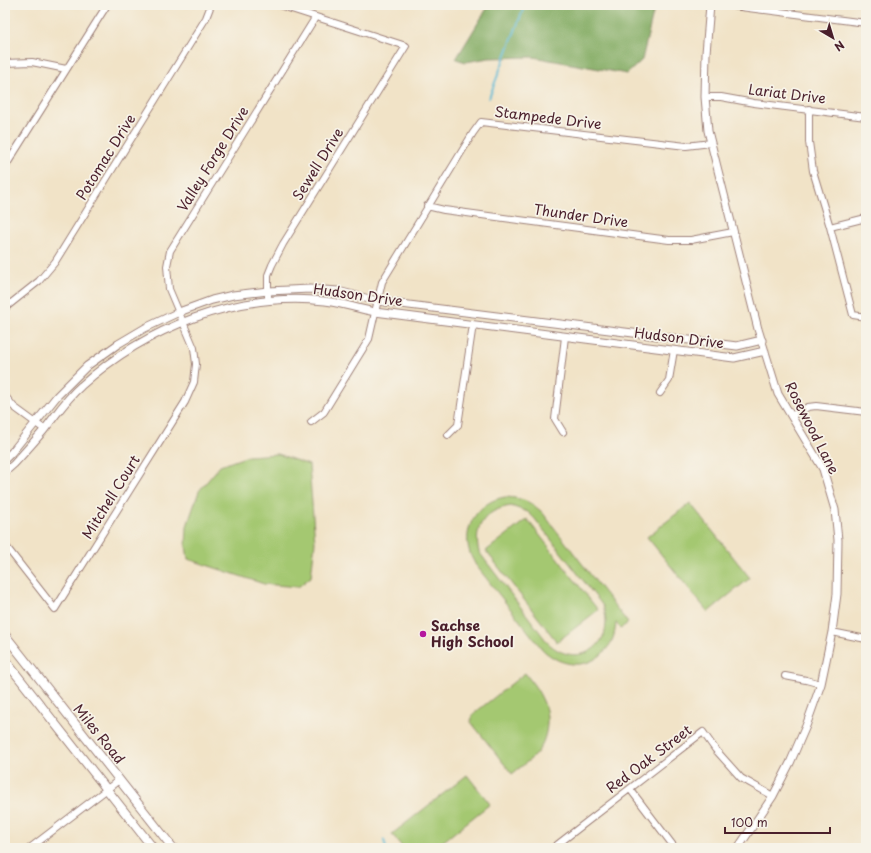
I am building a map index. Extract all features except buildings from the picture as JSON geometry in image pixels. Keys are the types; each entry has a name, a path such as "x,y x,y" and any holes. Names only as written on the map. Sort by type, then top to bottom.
{"main road":[{"name":"Miles Road","path":"6,638 173,848"},
{"name":"Miles Road","path":"5,660 153,848"}],"street":[{"path":"5,167 107,5"},
{"name":"Potomac Drive","path":"5,308 39,281 55,262 206,18 211,5"},
{"path":"279,5 315,18"},
{"name":"Rosewood Lane","path":"710,5 706,53 705,96 708,131 733,232 778,394 822,469 835,510 838,540 837,594 832,632 821,684 790,764 773,796 738,848"},
{"path":"725,5 866,23"},
{"name":"Sewell Drive","path":"268,301 268,275 279,251 406,46 315,18"},
{"name":"Valley Forge Drive","path":"183,322 169,289 167,270 170,251 315,18"},
{"path":"5,63 32,62 66,69"},
{"name":"Lariat Drive","path":"705,96 866,117"},
{"path":"809,109 809,142 813,171 853,315 866,317"},
{"name":"Stampede Drive","path":"311,422 324,412 369,339 382,282 427,206 481,122 686,146 711,143"},
{"name":"Thunder Drive","path":"427,206 439,209 668,240 691,240 733,232"},
{"path":"830,228 866,218"},
{"name":"Hudson Drive","path":"5,459 57,396 87,366 118,344 145,328 179,312 212,300 233,295 268,290 310,289 338,291 377,301 737,346 762,340"},
{"name":"Hudson Drive","path":"5,472 14,464 80,387 107,365 141,342 183,322 205,314 268,301 324,301 375,312 734,358 765,351"},
{"name":"Mitchell Court","path":"5,545 55,608 185,402 194,382 196,364 194,348 183,322"},
{"path":"448,435 458,425 466,367 474,325"},
{"path":"563,432 555,419 565,337"},
{"path":"660,393 669,380 674,350"},
{"path":"5,396 14,407 44,429"},
{"path":"790,416 808,407 816,406 866,412"},
{"path":"832,632 866,639"},
{"path":"784,676 821,684"},
{"name":"Red Oak Street","path":"556,847 703,732 741,778 773,796"},
{"path":"30,848 119,780"},
{"path":"630,789 675,848"}],"green space":[{"path":"489,5 655,5 642,60 627,74 533,57 489,58 466,62 456,59"},
{"path":"278,454 309,465 315,542 311,577 298,587 264,584 188,559 186,546 187,526 199,491 220,466 248,456"},
{"path":"505,497 521,499 533,505 542,512 628,623 621,628 616,623 612,641 601,655 585,663 576,664 558,660 550,655 542,649 475,564 470,554 468,543 470,525 480,510 496,499","holes":["511,506 528,512 603,606 606,620 605,632 600,642 592,650 582,654 571,655 560,651 548,643 479,552 479,528 487,516 494,511"]},
{"path":"690,503 750,578 708,612 647,537"},
{"path":"527,519 598,610 557,642 486,551"},
{"path":"525,673 543,701 547,715 546,730 545,737 538,751 532,758 512,774 471,722 472,715"},
{"path":"467,775 490,804 435,848 403,848 392,834"}],"waterway":[{"path":"489,98 525,5"},
{"path":"384,840 386,848"}],"place":[{"name":"Sachse High School","path":"423,634"}]}
